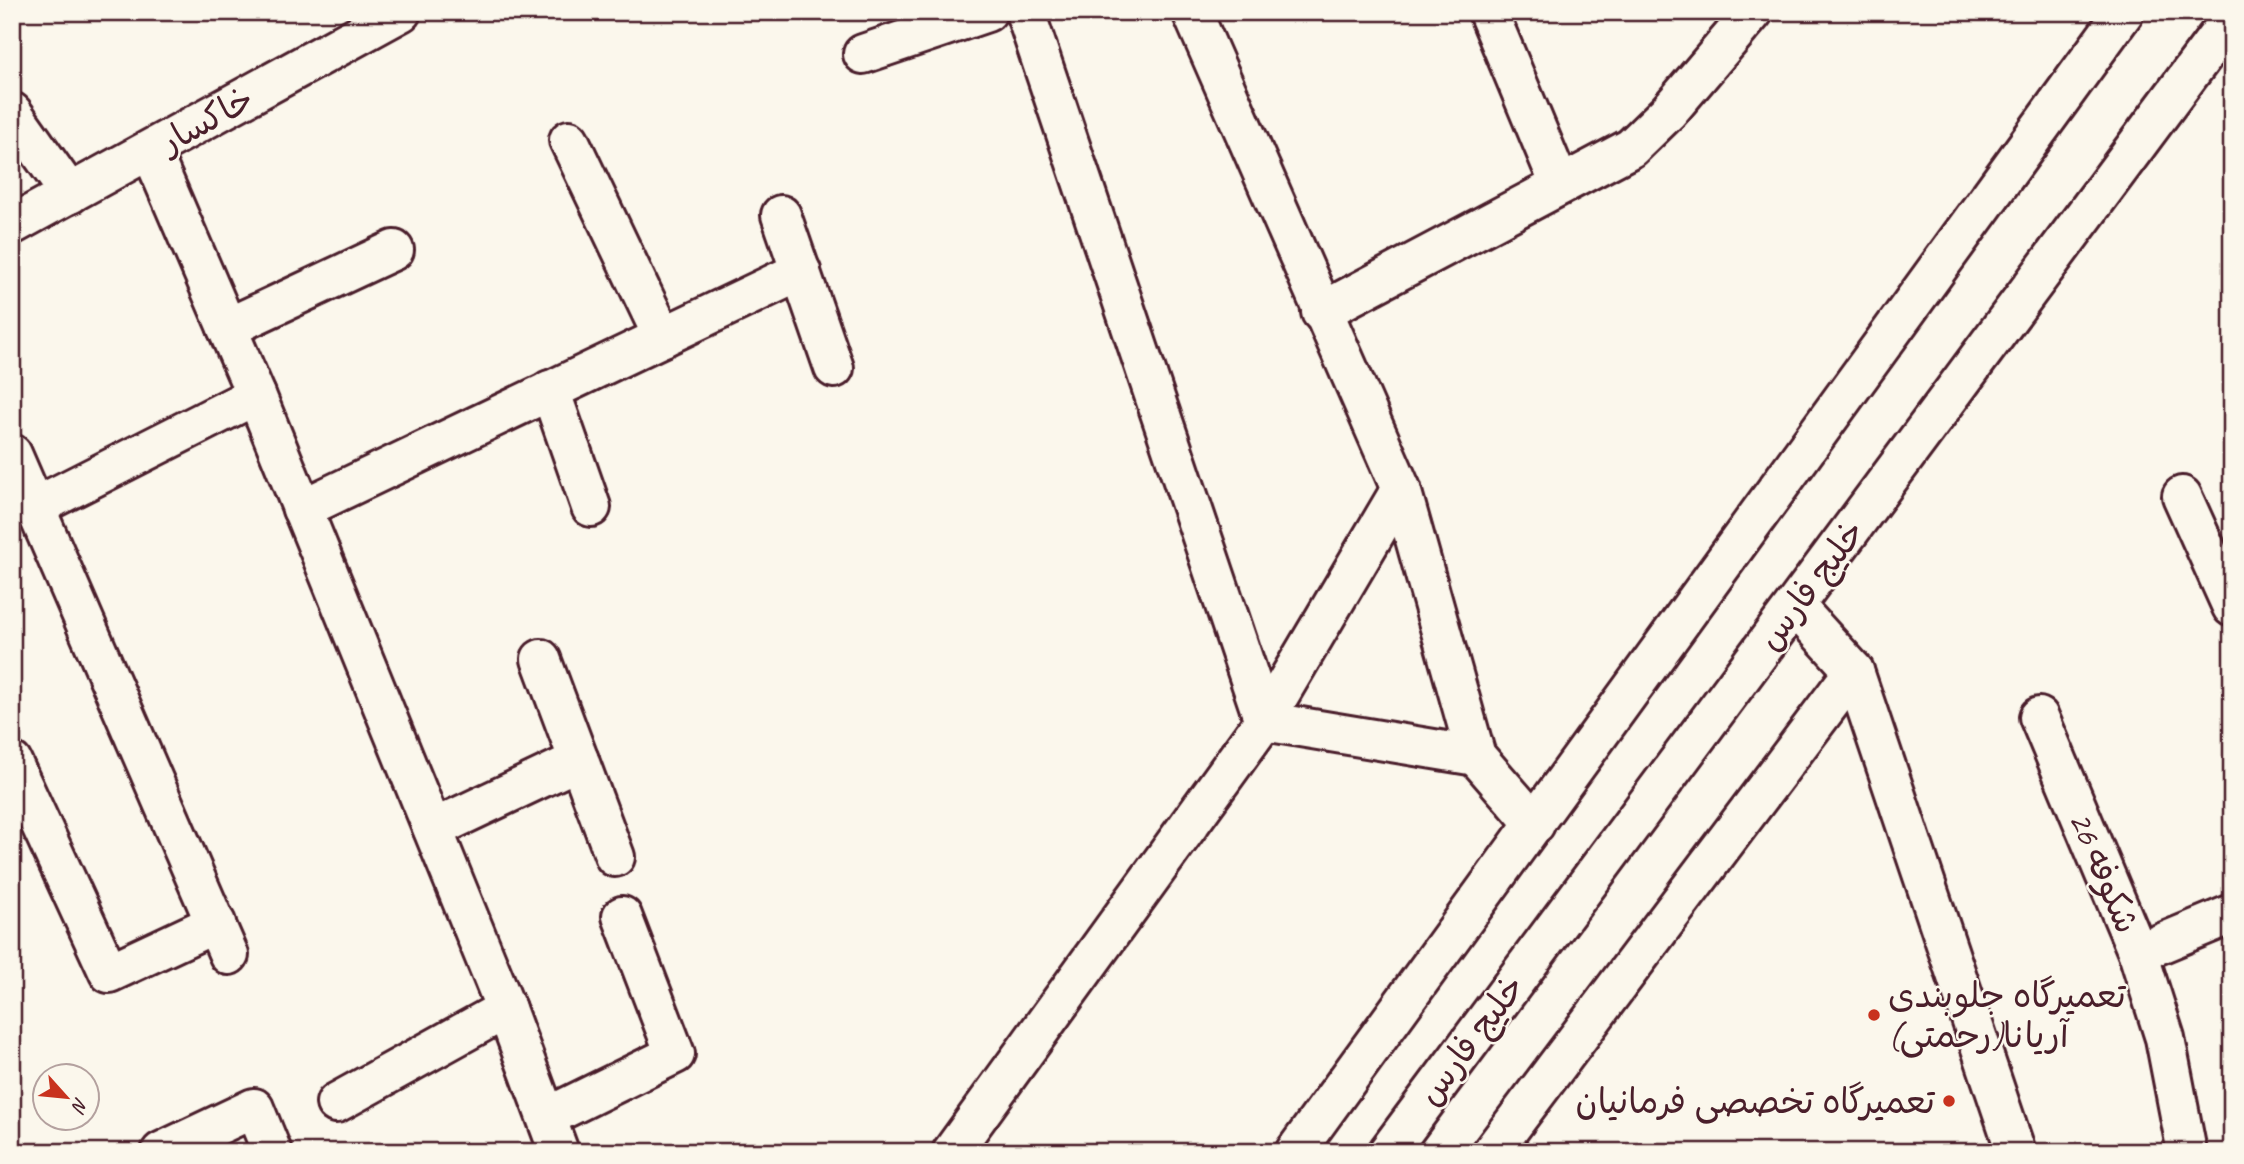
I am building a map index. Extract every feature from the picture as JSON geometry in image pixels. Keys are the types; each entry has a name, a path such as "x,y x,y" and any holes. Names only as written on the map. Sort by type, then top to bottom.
{"main road":[{"name":"خاکسار","path":"12,225 401,12"},
{"path":"863,54 987,12"},
{"path":"1025,12 1264,721"},
{"path":"1192,12 1321,312 1401,489 1475,756 1535,824"},
{"path":"1488,12 1560,185"},
{"path":"1321,312 1631,148 1668,112 1753,12"},
{"path":"1295,1152 2124,12"},
{"name":"خلیج فارس","path":"1388,1152 2232,18"},
{"path":"12,112 70,194"},
{"path":"569,140 663,337"},
{"path":"151,151 256,395 506,1009 553,1135 675,1054 622,916"},
{"path":"781,215 834,368"},
{"path":"228,328 394,250"},
{"path":"302,509 801,271"},
{"path":"550,390 591,506"},
{"path":"35,507 256,395"},
{"path":"12,454 223,939 109,974 12,762"},
{"path":"952,1152 1264,721 1401,489"},
{"path":"2182,496 2232,607"},
{"path":"1795,606 1854,671 2016,1152"},
{"path":"541,659 615,857"},
{"path":"1492,1152 1854,671"},
{"name":"شکوفه 26","path":"2039,717 2138,953 2165,1038 2187,1152"},
{"path":"1264,721 1475,756"},
{"path":"433,829 579,761"},
{"path":"2138,953 2232,914"},
{"path":"336,1102 506,1009"},
{"path":"1404,1152 1440,1081"},
{"path":"160,1152 254,1108 272,1152"}],"place":[{"name":"تعمیرگاه جلوبندی آریانا(رحمتی)","path":"1874,1015"},
{"name":"تعمیرگاه تخصصی فرمانیان","path":"1949,1101"}]}
